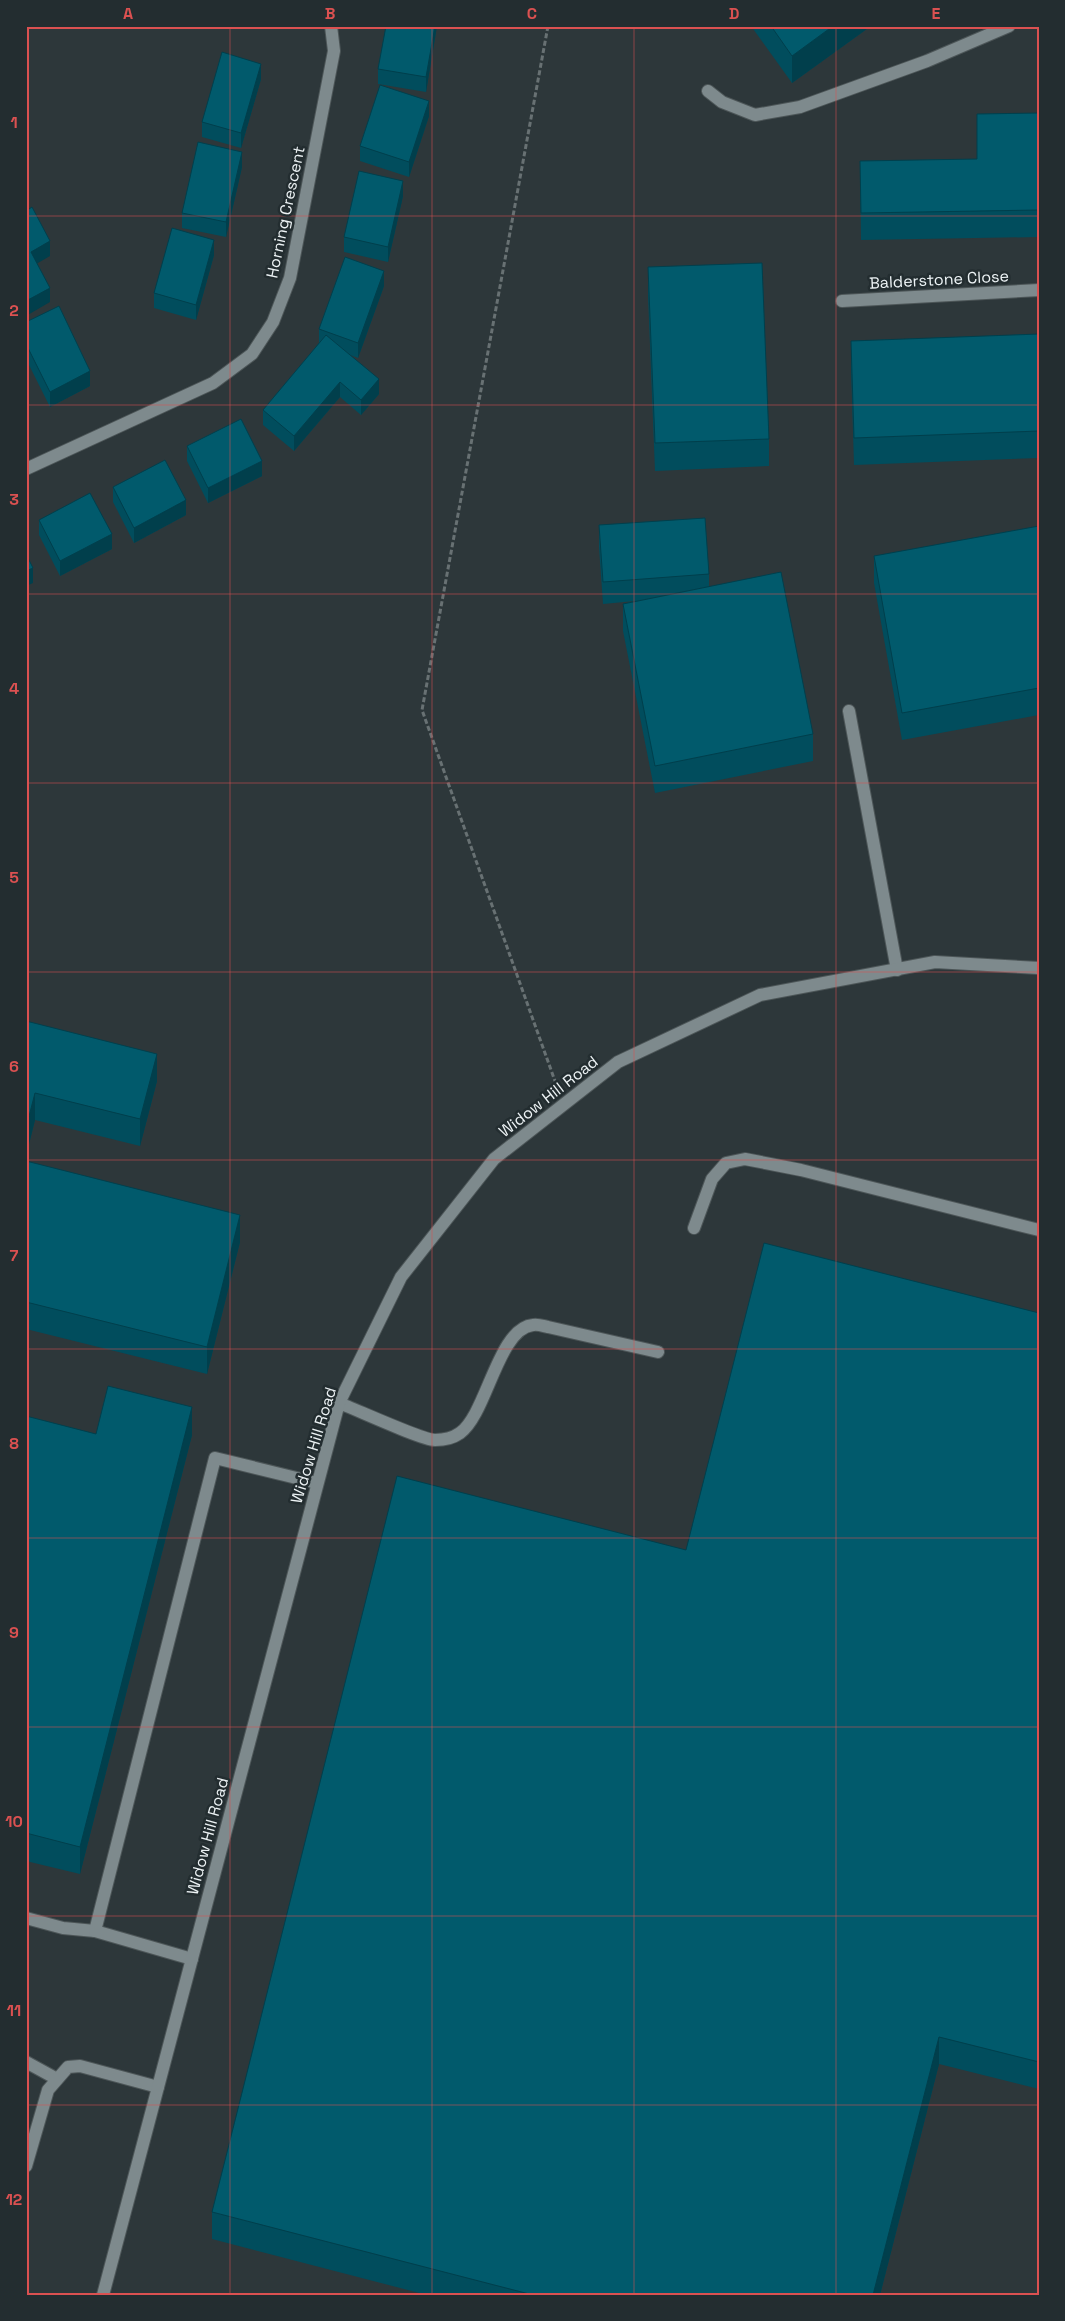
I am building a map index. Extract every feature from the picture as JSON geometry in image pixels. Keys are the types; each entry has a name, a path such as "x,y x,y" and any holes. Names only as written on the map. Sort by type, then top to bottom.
{"street":[{"name":"Horning Crescent","path":"26,469 213,382 252,354 273,322 290,278 334,51 330,26"},
{"path":"708,91 722,102 755,115 800,107 927,61 982,31 1009,26"},
{"name":"Balderstone Close","path":"842,301 1039,290"},
{"path":"849,711 897,970"},
{"name":"Widow Hill Road","path":"103,2295 339,1403 400,1277 494,1159 618,1062 760,995 935,962 1039,968"},
{"path":"694,1228 712,1179 726,1163 745,1159 801,1170 1039,1230"},
{"path":"339,1403 432,1440 451,1438 462,1432 471,1420 508,1345 524,1327 533,1324 658,1352"},
{"path":"95,1931 215,1458 317,1483"},
{"path":"26,1918 63,1928 95,1931 192,1959"},
{"path":"26,2062 57,2079"},
{"path":"26,2166 48,2090 68,2067 80,2066 158,2088"}],"path":[{"path":"548,26 422,710 564,1105"}],"building":[{"path":"386,26 435,26 426,77 378,69"},
{"path":"771,26 833,26 792,56"},
{"path":"222,52 261,64 241,133 202,122"},
{"path":"380,85 429,101 409,162 360,146"},
{"path":"1039,113 1039,210 861,213 860,161 977,159 977,114"},
{"path":"198,142 242,152 226,222 182,213"},
{"path":"359,171 403,181 388,247 344,237"},
{"path":"32,207 50,241 31,252 50,288 26,301 26,211"},
{"path":"172,228 214,240 196,305 154,293"},
{"path":"345,257 384,271 358,343 319,329"},
{"path":"762,263 769,439 655,443 648,267"},
{"path":"59,306 90,371 50,392 26,344 26,322"},
{"path":"1039,334 1039,431 854,438 851,341"},
{"path":"326,335 379,379 361,400 340,382 294,436 263,410"},
{"path":"241,419 262,461 208,488 187,446"},
{"path":"165,460 186,500 134,528 113,487"},
{"path":"90,493 112,534 60,561 39,520"},
{"path":"705,518 709,574 603,582 599,525"},
{"path":"1039,526 1039,688 902,713 874,556"},
{"path":"26,554 33,568 26,571"},
{"path":"781,572 813,734 655,766 623,604"},
{"path":"26,1021 157,1054 140,1119 35,1093 26,1128"},
{"path":"26,1161 240,1215 207,1347 26,1302"},
{"path":"764,1243 1039,1313 1039,2062 939,2037 873,2295 533,2295 212,2212 397,1476 686,1550"},
{"path":"108,1386 192,1407 80,1847 26,1833 26,1416 96,1434"}]}
